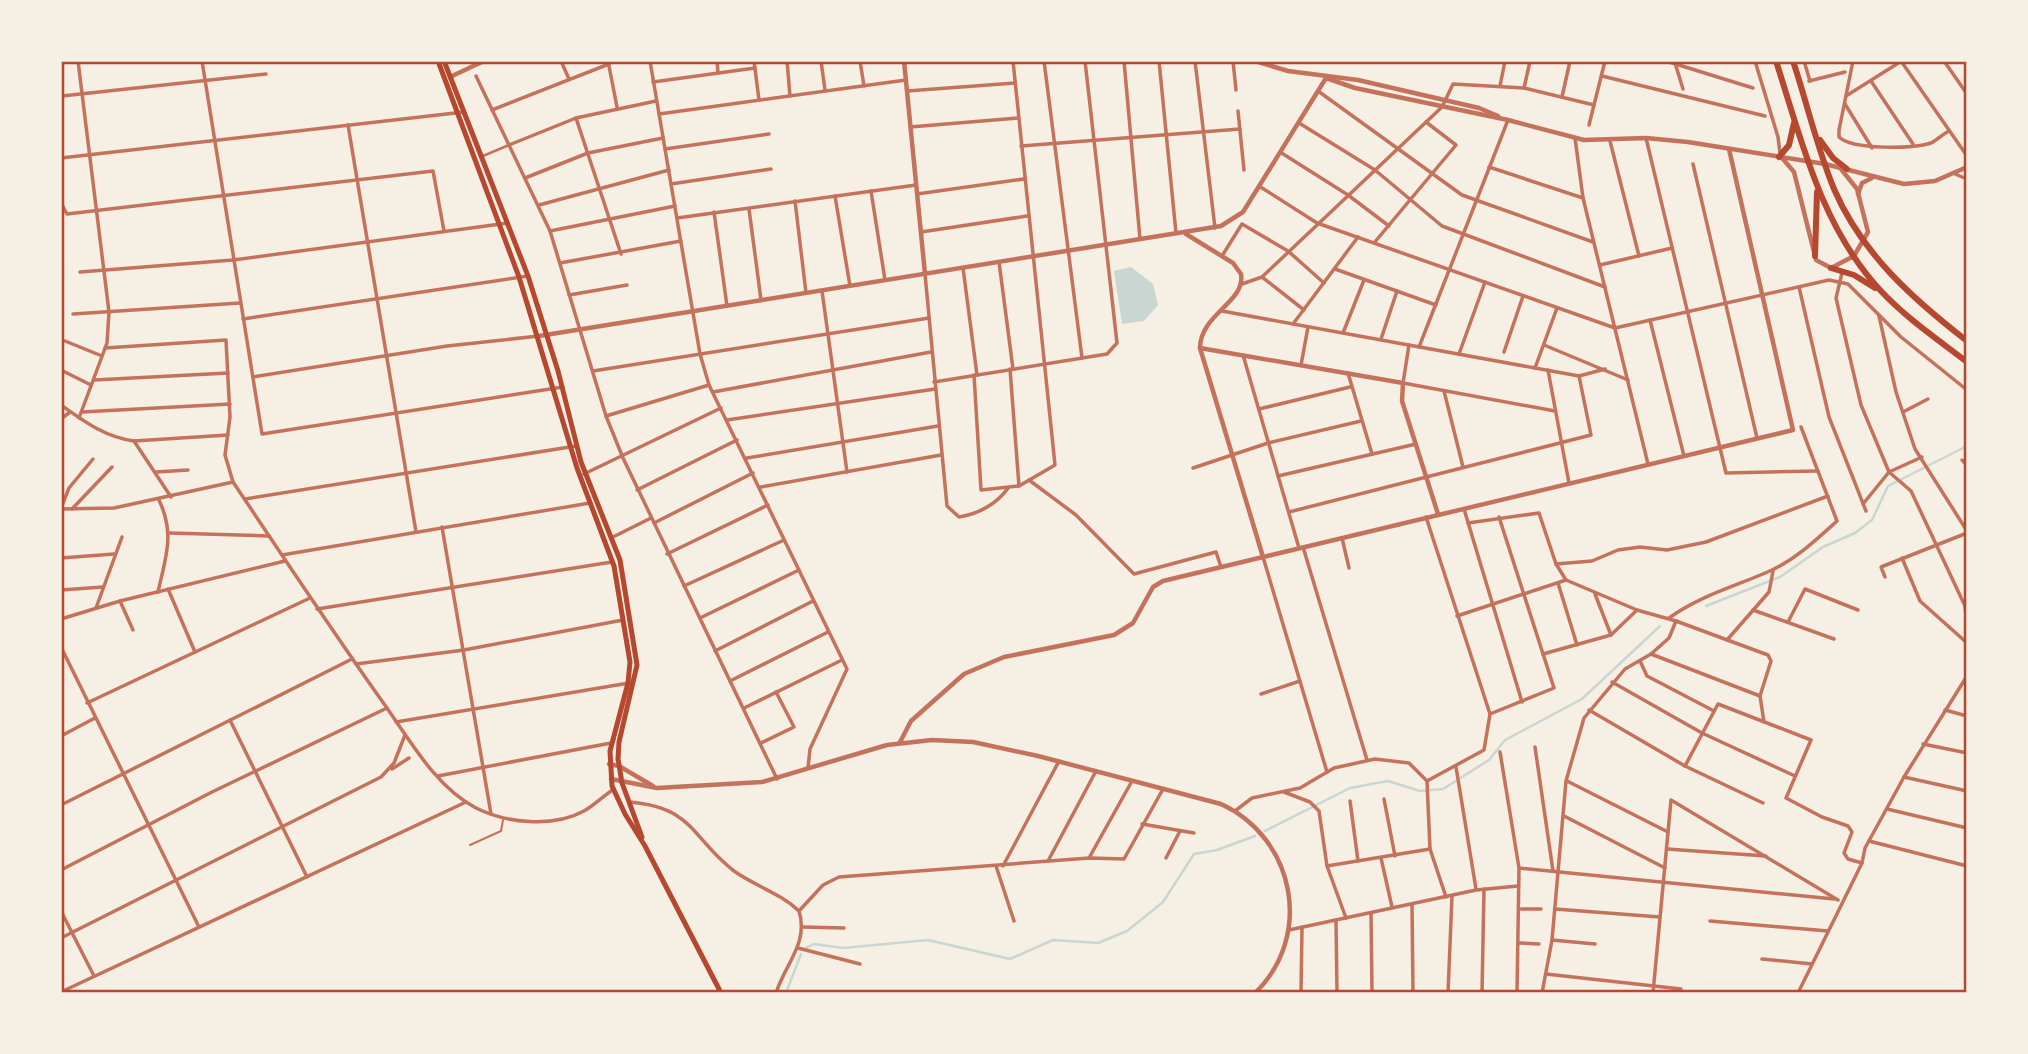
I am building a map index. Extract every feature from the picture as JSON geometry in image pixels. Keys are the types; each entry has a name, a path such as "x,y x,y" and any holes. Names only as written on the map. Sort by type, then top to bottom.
{"highway":[{"path":"1776,61 1818,190 1854,256 1883,293"},
{"path":"1793,61 1825,164 1841,204 1864,241 1916,301 1967,341"},
{"path":"1779,157 1793,138 1793,114"},
{"path":"1815,128 1827,151 1847,169"},
{"path":"1815,256 1818,190"},
{"path":"1831,268 1843,271 1883,293 1967,362"}],"main road":[{"path":"438,61 461,113 499,224 563,387 573,447"},
{"path":"444,61 461,113"},
{"path":"478,158 508,223 527,276 555,389 573,447 616,561 636,654 619,742 619,766 622,783 645,846"},
{"path":"632,682 611,743 611,779 625,814 645,846 721,993"}],"street":[{"path":"78,61 109,312 105,348 79,418"},
{"path":"202,61 262,435 563,387"},
{"path":"450,77 474,63 484,61"},
{"path":"561,61 569,79"},
{"path":"650,61 700,354 709,385 761,487 842,660 846,676 810,748 808,771"},
{"path":"717,61 718,74"},
{"path":"754,61 759,100"},
{"path":"787,61 790,96"},
{"path":"821,61 825,91"},
{"path":"860,61 864,86"},
{"path":"904,61 947,506 958,517 970,515 1000,500 1009,487"},
{"path":"963,268 976,375 981,491 1018,486 1055,465 1031,257 1013,61"},
{"path":"1044,61 1066,252 1082,358"},
{"path":"934,382 1107,354 1117,342 1085,61"},
{"path":"1124,61 1140,241"},
{"path":"1159,61 1177,235"},
{"path":"1195,61 1215,228"},
{"path":"1233,61 1236,90"},
{"path":"1255,61 1355,88 1508,120 1574,138 1610,141 1646,138 1729,149 1825,164 1874,178 1918,184 1955,174 1967,167"},
{"path":"1500,86 1505,61"},
{"path":"1524,88 1530,61"},
{"path":"1562,97 1570,61"},
{"path":"1589,125 1605,61"},
{"path":"1666,61 1753,88"},
{"path":"1755,61 1778,136 1779,157 1794,172 1815,256 1819,264 1831,268 1854,256 1864,241 1867,226 1851,179 1839,167"},
{"path":"1804,61 1810,81 1845,72"},
{"path":"1853,61 1839,137 1845,143 1873,148 1929,144 1949,131"},
{"path":"1846,96 1901,61 1967,156"},
{"path":"1944,61 1967,94"},
{"path":"492,110 608,62 617,107"},
{"path":"1674,63 1683,89"},
{"path":"653,82 755,68"},
{"path":"62,96 266,74"},
{"path":"475,76 550,231 606,415 623,458 777,779"},
{"path":"1602,76 1765,116"},
{"path":"253,377 582,329 1215,228 1241,214 1326,78"},
{"path":"1326,78 1358,80 1479,108 1508,120"},
{"path":"659,114 905,80"},
{"path":"1871,81 1913,144"},
{"path":"907,91 1015,83"},
{"path":"1326,772 1200,348 1202,331 1242,284 1262,277 1442,107 1453,84 1524,88 1594,104"},
{"path":"1318,92 1399,147 1462,195 1594,243"},
{"path":"478,158 576,118 617,107 656,101"},
{"path":"1844,102 1873,148"},
{"path":"1238,111 1244,170"},
{"path":"61,158 461,113"},
{"path":"576,118 621,254"},
{"path":"910,127 1018,118"},
{"path":"1419,347 1508,120"},
{"path":"1374,243 1456,145 1426,122"},
{"path":"1299,123 1375,170 1442,226 1605,287"},
{"path":"348,125 416,532"},
{"path":"1021,146 1240,129"},
{"path":"665,149 769,134"},
{"path":"525,178 588,153 663,138"},
{"path":"1574,138 1583,198 1648,464"},
{"path":"1646,138 1726,473 1818,471"},
{"path":"1610,141 1639,256"},
{"path":"900,742 920,713 953,682 973,669 1004,657 1114,635 1133,623 1149,593 1159,582 1793,430 1729,149"},
{"path":"1280,152 1348,195 1389,226"},
{"path":"1693,164 1757,438"},
{"path":"1489,167 1583,198"},
{"path":"671,184 771,169"},
{"path":"538,205 668,170"},
{"path":"61,203 67,214 433,171 444,231"},
{"path":"1955,174 1967,179"},
{"path":"1858,195 1863,183 1874,178"},
{"path":"917,194 1024,179"},
{"path":"677,218 916,185"},
{"path":"1259,186 1317,223 1615,328 1799,287 1838,281 1853,288 1878,316 1967,390"},
{"path":"871,191 885,280"},
{"path":"835,196 850,286"},
{"path":"795,201 806,293"},
{"path":"550,231 675,206"},
{"path":"748,208 761,300"},
{"path":"714,212 727,306"},
{"path":"921,232 1027,216"},
{"path":"80,272 233,260 508,223"},
{"path":"1222,256 1242,224 1288,251 1324,283"},
{"path":"1185,233 1238,268 1242,284"},
{"path":"1293,324 1358,237"},
{"path":"560,263 681,241"},
{"path":"1600,265 1672,248"},
{"path":"999,262 1012,369 1018,486"},
{"path":"1335,269 1436,305"},
{"path":"1843,271 1838,281 1836,298 1861,405 1889,472 1911,491 1934,546 1965,606 1967,626"},
{"path":"243,318 527,276"},
{"path":"1262,277 1304,310"},
{"path":"1343,333 1364,279"},
{"path":"1459,354 1485,282"},
{"path":"569,295 627,285"},
{"path":"1799,287 1829,416 1866,511"},
{"path":"822,290 847,472"},
{"path":"1381,340 1397,291"},
{"path":"1504,352 1523,296"},
{"path":"73,314 240,303"},
{"path":"1535,368 1557,308"},
{"path":"1220,310 1580,376 1605,369"},
{"path":"1878,316 1915,449 1967,532 1881,567 1885,578"},
{"path":"593,371 929,318"},
{"path":"1650,320 1684,456"},
{"path":"1301,365 1308,327"},
{"path":"105,348 226,340 230,404 225,454 233,482 317,609 397,722 438,776 466,802 503,818 538,821 572,816 614,789"},
{"path":"65,341 102,356"},
{"path":"1409,345 1402,401 1438,514"},
{"path":"1544,345 1628,380"},
{"path":"1200,348 1555,411"},
{"path":"713,392 932,352"},
{"path":"1243,355 1367,760"},
{"path":"61,370 91,385"},
{"path":"1548,370 1569,483"},
{"path":"93,380 228,373"},
{"path":"1348,373 1372,454"},
{"path":"1289,512 1591,435 1580,376"},
{"path":"606,415 709,385"},
{"path":"1259,409 1350,387"},
{"path":"727,420 935,389"},
{"path":"1444,390 1463,467"},
{"path":"1903,412 1928,399"},
{"path":"81,412 230,404"},
{"path":"61,405 105,434 134,441 228,435"},
{"path":"582,475 623,458 721,408"},
{"path":"61,419 70,411"},
{"path":"1193,468 1268,443 1361,421"},
{"path":"746,458 938,426"},
{"path":"1669,618 1710,593 1773,572 1796,557 1837,520 1801,427"},
{"path":"638,489 737,440"},
{"path":"134,441 172,497"},
{"path":"1278,476 1416,444"},
{"path":"245,499 573,447"},
{"path":"761,487 941,455"},
{"path":"93,459 69,488 61,509 114,508 233,482"},
{"path":"1962,460 1967,466"},
{"path":"1863,504 1889,472 1924,462"},
{"path":"72,509 112,467"},
{"path":"156,472 188,470"},
{"path":"654,523 753,473"},
{"path":"1029,480 1076,515 1134,574 1216,552 1221,567"},
{"path":"1556,564 1592,561 1629,549 1667,550 1706,542 1828,496"},
{"path":"159,500 169,521 170,533 159,592"},
{"path":"282,555 595,503"},
{"path":"667,554 768,505"},
{"path":"1464,508 1522,702"},
{"path":"1468,523 1539,513 1556,564 1566,580 1637,610 1669,618 1768,655 1770,661 1760,696 1764,722"},
{"path":"1426,517 1488,712 1484,750 1457,769 1427,783"},
{"path":"1488,712 1555,688 1499,517"},
{"path":"610,540 651,518"},
{"path":"442,527 491,814"},
{"path":"170,533 269,536"},
{"path":"96,608 122,537"},
{"path":"1342,538 1349,568"},
{"path":"684,586 784,539"},
{"path":"61,558 114,554"},
{"path":"1902,558 1920,601 1967,643"},
{"path":"61,619 120,601 285,561"},
{"path":"317,609 616,561"},
{"path":"699,618 799,570"},
{"path":"1727,640 1769,592 1773,572"},
{"path":"1457,616 1566,580"},
{"path":"1558,583 1577,645"},
{"path":"61,590 103,587"},
{"path":"1788,622 1805,589 1858,610"},
{"path":"168,590 195,652"},
{"path":"1595,593 1611,635"},
{"path":"87,703 310,598"},
{"path":"120,601 133,630"},
{"path":"715,651 814,601"},
{"path":"1544,654 1611,635 1637,610"},
{"path":"1754,610 1834,639"},
{"path":"356,664 464,650 628,619"},
{"path":"1542,993 1552,940 1566,781 1574,745 1589,710 1612,682 1669,638 1676,621"},
{"path":"730,681 828,632"},
{"path":"1960,637 1967,635"},
{"path":"61,647 63,661 125,773 199,927"},
{"path":"1651,654 1760,696"},
{"path":"61,805 352,659"},
{"path":"744,708 842,660"},
{"path":"1640,661 1647,676 1714,711"},
{"path":"1798,993 1886,808 1967,676"},
{"path":"1261,694 1300,681"},
{"path":"397,722 632,682"},
{"path":"1612,682 1702,733 1795,776"},
{"path":"761,744 794,727 776,692"},
{"path":"1685,766 1717,704 1811,740 1786,798 1822,817 1848,826 1852,832 1844,853 1848,859 1862,863"},
{"path":"61,870 387,708"},
{"path":"1589,710 1685,766 1763,803"},
{"path":"1945,710 1967,716"},
{"path":"61,736 95,718"},
{"path":"230,720 307,877"},
{"path":"390,770 406,734"},
{"path":"611,779 657,788 727,786 777,779 900,742 962,741 1059,761 1221,804 1235,811 1258,831 1282,867 1289,895 1289,930 1279,965 1255,993"},
{"path":"438,776 611,743"},
{"path":"1923,744 1967,753"},
{"path":"1535,747 1556,871"},
{"path":"1500,752 1519,868 1521,909 1517,993"},
{"path":"61,938 282,827 409,758"},
{"path":"1235,811 1261,795 1300,788 1326,772 1367,760 1409,762 1427,783 1430,849 1446,897"},
{"path":"1003,866 1059,761"},
{"path":"609,764 619,766 657,788"},
{"path":"1457,769 1476,890"},
{"path":"1048,861 1096,771"},
{"path":"1903,777 1967,791"},
{"path":"1089,858 1132,781"},
{"path":"1566,781 1668,832"},
{"path":"799,911 823,885 839,877 1089,858 1124,859 1163,789"},
{"path":"1282,792 1316,806 1327,866 1346,918"},
{"path":"1384,799 1395,856"},
{"path":"1653,993 1671,800 1841,900"},
{"path":"1350,801 1358,861"},
{"path":"61,992 466,802"},
{"path":"629,802 651,805 685,819 730,867 799,911 803,927 798,948 786,966 776,993"},
{"path":"1886,808 1967,828"},
{"path":"1563,816 1665,868"},
{"path":"1142,824 1194,833"},
{"path":"1166,858 1180,831"},
{"path":"1869,841 1967,866"},
{"path":"1327,866 1430,849"},
{"path":"1667,849 1769,856"},
{"path":"1381,858 1392,908"},
{"path":"996,866 1014,921"},
{"path":"1519,868 1841,900"},
{"path":"1289,930 1476,890 1518,886"},
{"path":"1482,993 1484,889"},
{"path":"1448,993 1452,895"},
{"path":"1412,904 1413,993"},
{"path":"1521,909 1541,909"},
{"path":"1555,909 1660,917"},
{"path":"61,911 94,976"},
{"path":"1371,913 1372,993"},
{"path":"1336,920 1336,993"},
{"path":"1710,921 1828,930"},
{"path":"803,927 844,928"},
{"path":"1301,993 1303,927"},
{"path":"1552,940 1595,944"},
{"path":"1519,943 1539,944"},
{"path":"798,948 860,964"},
{"path":"1762,960 1812,964"},
{"path":"1546,974 1681,989"}],"lane":[{"path":"470,845 501,831 503,818"}],"shaded area":[{"path":"1131,267 1153,284 1158,305 1144,321 1122,324 1114,271"}],"waterway":[{"path":"1706,606 1780,577 1823,547 1855,533 1872,520 1888,486 1967,446"},
{"path":"1265,831 1350,788 1388,781 1420,791 1443,789 1489,760 1505,740 1582,699 1660,626"},
{"path":"806,948 814,944 843,948 928,940 1010,959 1053,940 1098,943 1127,931 1163,902 1194,854 1217,850 1255,836"},
{"path":"786,993 801,954"}]}
